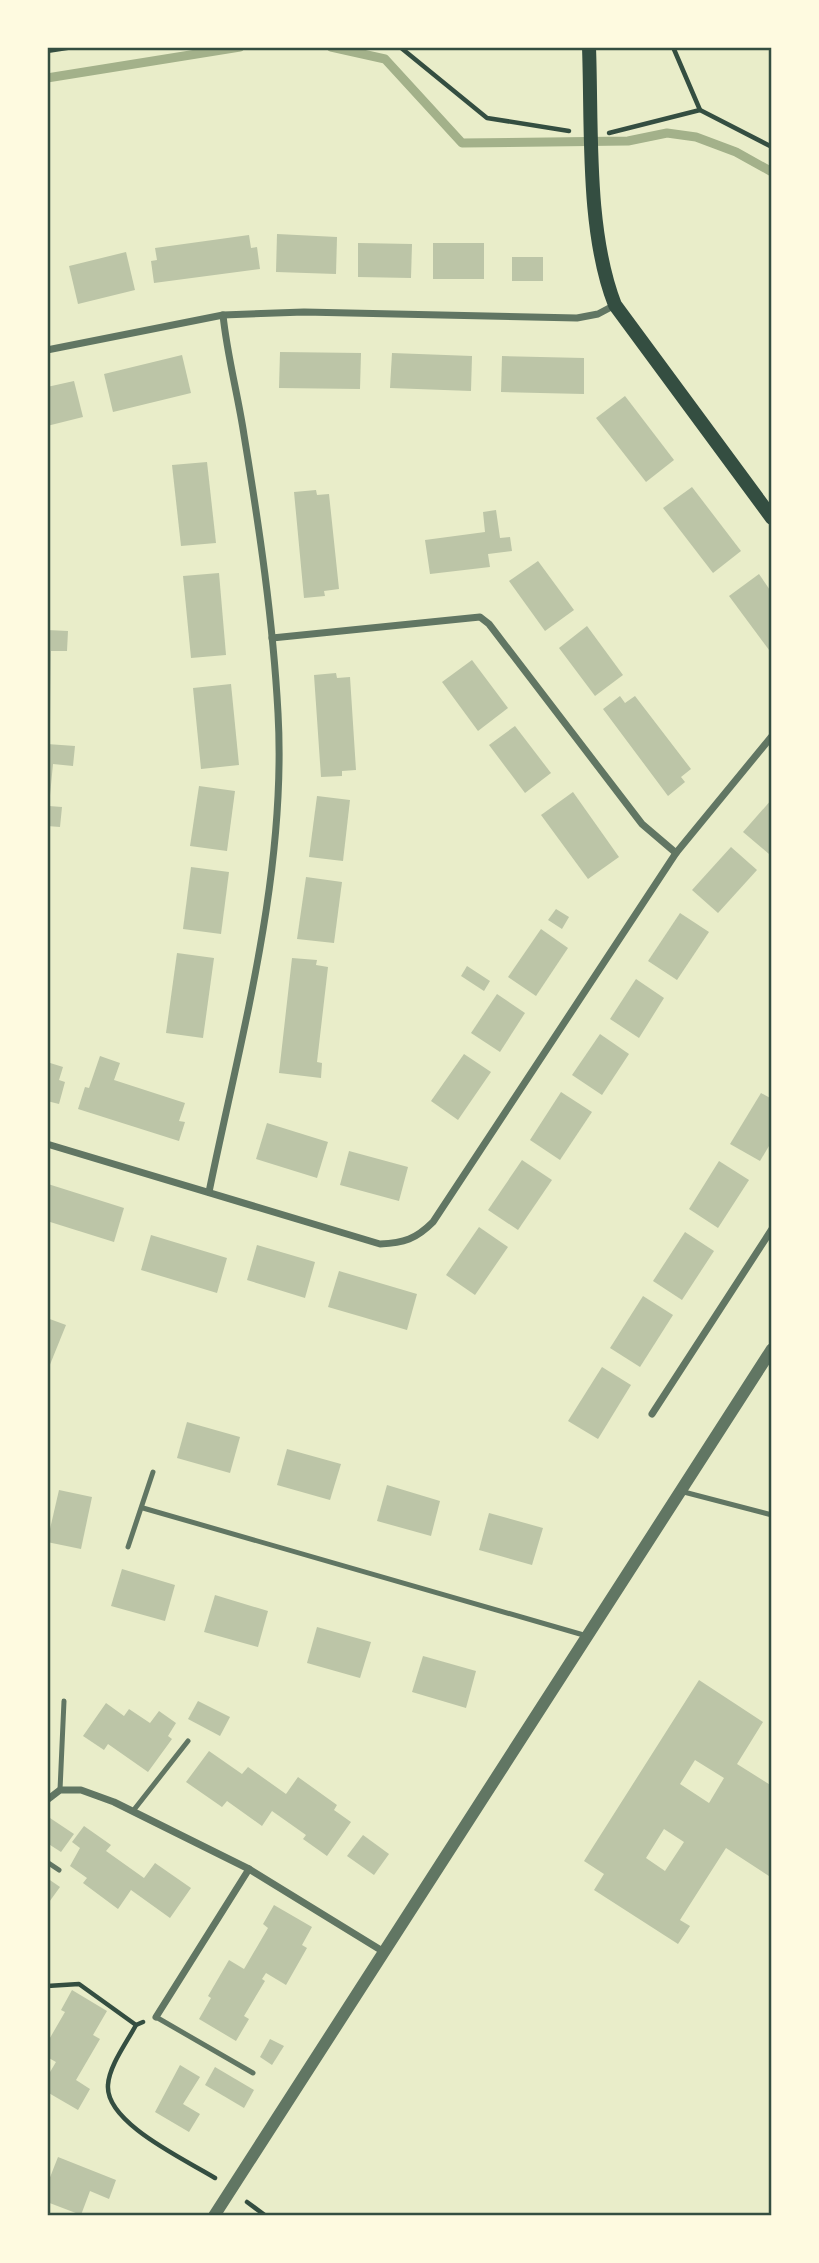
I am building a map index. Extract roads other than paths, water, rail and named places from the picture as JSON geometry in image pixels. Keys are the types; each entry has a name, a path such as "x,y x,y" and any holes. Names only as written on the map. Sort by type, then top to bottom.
{"main road":[{"path":"589,47 597,227 603,275 615,305 772,517"}],"street":[{"path":"47,349 223,315 304,312 577,318 598,314 615,305"},
{"path":"209,1192 246,1032 267,900 279,778 278,713 272,638 252,482 223,315"},
{"path":"272,638 480,617 489,624 642,824 676,853"},
{"path":"47,1144 380,1244 403,1243 420,1235 433,1222 676,853 772,736"},
{"path":"652,1414 772,1229"},
{"path":"214,2216 772,1349"},
{"path":"47,1800 60,1790 81,1790 133,1811 249,1869 384,1952"},
{"path":"156,2017 249,1869"}],"lane":[{"path":"128,1547 153,1472"},
{"path":"680,1491 772,1516"},
{"path":"143,1508 587,1636"},
{"path":"60,1790 64,1701"},
{"path":"133,1811 188,1741"},
{"path":"47,1862 59,1870"},
{"path":"156,2017 253,2073"}],"waterway":[{"path":"47,78 240,47"},
{"path":"331,47 385,59 462,143 628,141 667,133 696,137 736,152 772,172"}]}
